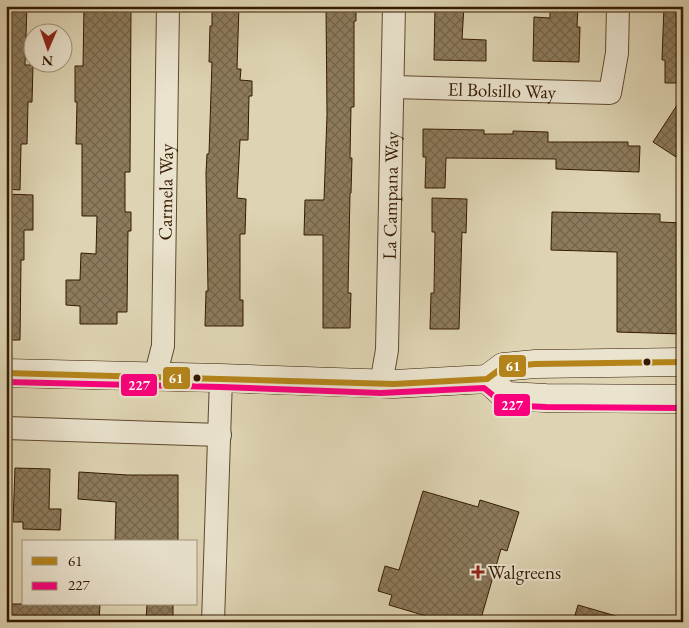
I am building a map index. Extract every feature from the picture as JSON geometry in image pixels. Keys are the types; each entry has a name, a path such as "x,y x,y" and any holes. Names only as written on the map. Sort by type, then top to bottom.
{"main road":[{"path":"6,373 381,384 487,379 503,367 536,364 683,362"},
{"path":"487,379 506,396 683,399"},
{"path":"546,398 593,414 683,417"}],"street":[{"name":"Carmela Way","path":"155,377 163,345 168,6"},
{"name":"La Campana Way","path":"381,384 387,350 394,6"},
{"name":"El Bolsillo Way","path":"393,87 610,93 617,53 618,6"},
{"path":"213,622 221,378"},
{"path":"6,428 220,435"}],"building":[{"path":"6,6 27,6 26,22 22,22 22,72 33,72 32,102 28,102 27,144 21,144 20,190 6,189"},
{"path":"84,6 131,6 130,172 125,172 125,212 131,212 131,231 128,231 127,312 117,312 117,324 80,324 80,306 66,305 66,280 80,280 81,253 96,254 97,216 82,216 82,144 76,144 77,102 75,102 75,66 83,66"},
{"path":"212,6 239,6 237,69 241,69 240,80 252,81 252,96 249,96 248,140 240,140 237,198 246,199 245,234 240,234 240,300 243,300 243,326 205,326 206,291 208,291 206,173 207,154 209,154 212,62 209,62"},
{"path":"326,6 356,6 356,21 354,21 354,107 351,107 350,158 352,158 348,293 351,293 350,328 323,328 323,235 304,235 305,200 324,200 327,115"},
{"path":"435,6 464,6 462,39 486,40 486,61 434,60"},
{"path":"550,6 578,6 577,27 580,27 579,62 533,61 534,17 550,18"},
{"path":"664,6 683,6 683,83 665,83 665,60 662,60"},
{"path":"683,96 683,147 676,157 653,142"},
{"path":"423,129 484,130 484,134 513,134 513,131 548,132 548,142 628,142 628,146 640,146 639,172 556,169 556,159 446,158 445,188 425,188 426,157 423,157"},
{"path":"6,194 33,195 33,230 24,230 24,260 21,260 20,340 6,340"},
{"path":"432,198 467,199 466,233 462,232 459,329 430,329 431,293 434,293 435,232 432,232"},
{"path":"552,212 660,214 660,222 683,223 683,334 617,332 617,252 551,250"},
{"path":"15,468 50,469 49,509 61,509 60,530 23,529 23,522 13,522"},
{"path":"79,472 128,475 178,475 178,540 115,540 116,502 78,499"},
{"name":"Walgreens","path":"423,491 478,507 480,500 519,512 507,551 501,549 480,622 446,622 389,605 392,595 378,591 385,566 399,570"},
{"path":"12,604 22,604 22,606 100,606 99,622 12,622"},
{"path":"578,605 623,618 622,622 573,622"},
{"path":"147,606 173,606 173,622 146,622"}],"transit line":[{"name":"61","path":"6,373 394,384 487,379 503,367 535,364 683,362"},
{"name":"227","path":"6,382 381,393 484,388 505,405 683,408"}],"place":[{"name":"Walgreens","path":"478,572"}]}
